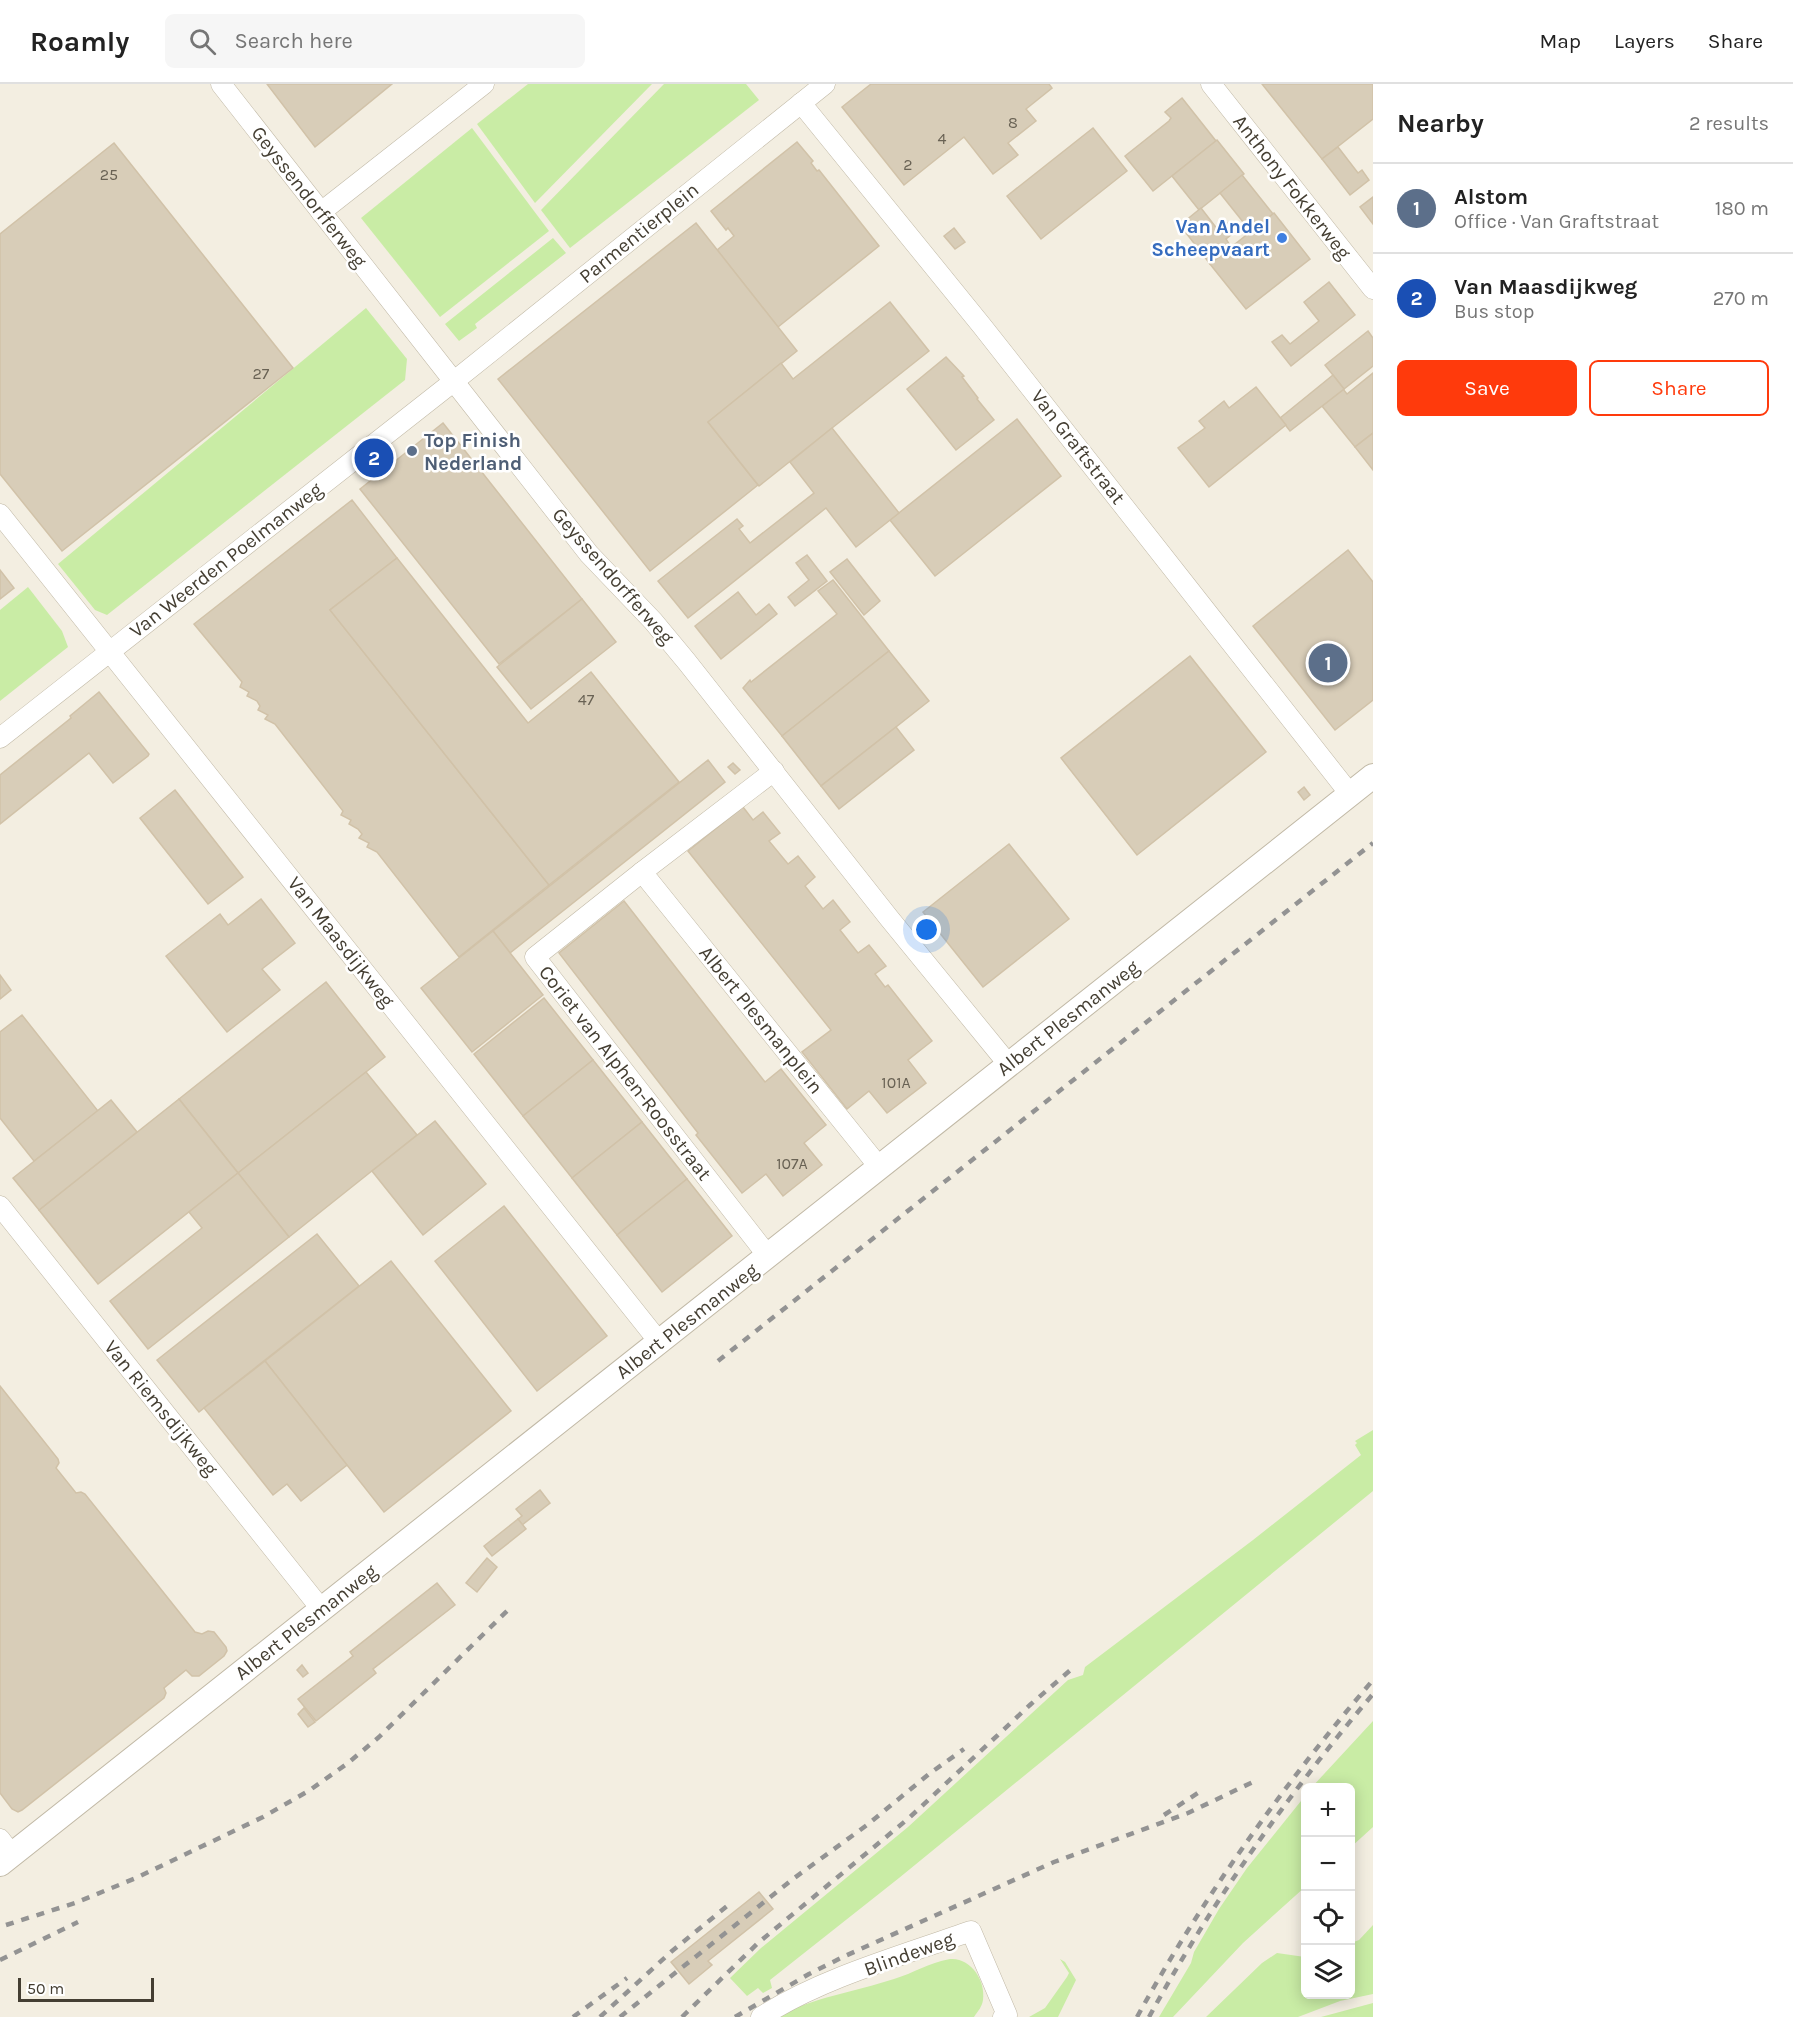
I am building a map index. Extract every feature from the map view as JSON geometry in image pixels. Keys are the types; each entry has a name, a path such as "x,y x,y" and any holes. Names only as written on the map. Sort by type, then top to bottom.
{"street":[{"name":"Geyssendorfferweg","path":"221,84 589,554 653,621 1009,1065"},
{"path":"321,212 484,84"},
{"name":"Parmentierplein","path":"453,382 825,84"},
{"name":"Anthony Fokkerweg","path":"1221,87 1373,289"},
{"name":"Van Graftstraat","path":"801,103 989,335 1350,794"},
{"name":"Van Weerden Poelmanweg","path":"0,738 453,382"},
{"name":"Van Maasdijkweg","path":"0,514 660,1343"},
{"name":"Coriet van Alphen-Roosstraat","path":"768,1256 535,957 774,771"},
{"name":"Albert Plesmanweg","path":"4,1853 322,1610 421,1529 660,1343 1373,776"},
{"name":"Albert Plesmanplein","path":"642,872 880,1168"},
{"name":"Van Riemsdijkweg","path":"0,1206 322,1610"},
{"name":"Blindeweg","path":"761,2017 782,2003 849,1975 971,1931 1007,2016 1004,2017"}],"green space":[{"path":"528,84 652,84 535,203 477,124"},
{"path":"664,84 746,84 759,100 570,248 541,210"},
{"path":"472,128 549,231 440,317 361,218"},
{"path":"553,238 566,253 475,324 477,328 459,341 445,324"},
{"path":"366,308 407,359 405,380 107,615 95,610 58,564"},
{"path":"28,587 62,631 68,647 0,701 0,610"},
{"path":"1373,1430 1373,1491 899,1878 770,1980 772,1988 763,1993 758,1988 747,1996 730,1978 761,1948 908,1827 1068,1680 1083,1675 1085,1667 1361,1455 1355,1441"},
{"path":"1373,1721 1373,1827 1355,1843 1355,1783 1316,1783"},
{"path":"1301,1801 1301,1891 1243,1943 1173,2017 1159,2017 1219,1909 1247,1868"},
{"path":"1373,1925 1373,1994 1355,1998 1355,1942"},
{"path":"1277,1953 1301,1956 1301,1999 1349,1999 1298,2017 1206,2017 1262,1963"},
{"path":"950,1959 957,1959 970,1966 982,1985 983,2000 974,2017 775,2017 804,2005 894,1979"},
{"path":"1060,1959 1065,1962 1076,1980 1058,2017 1029,2017 1045,2008 1067,1977 1069,1973"},
{"path":"1373,2003 1373,2017 1321,2017"}],"building":[{"path":"267,84 392,84 315,147"},
{"path":"871,84 1049,84 1052,88 1026,109 1036,121 1008,143 1018,155 993,174 964,137 904,185 842,107"},
{"path":"1262,84 1373,84 1373,119 1322,159"},
{"path":"1182,98 1216,141 1153,191 1125,156 1169,121 1171,118 1165,112"},
{"path":"1093,128 1127,171 1041,239 1007,196"},
{"path":"1217,140 1244,174 1199,210 1172,176"},
{"path":"797,142 813,161 811,163 817,171 819,170 879,246 778,327 717,250 734,236 728,228 726,230 711,211"},
{"path":"114,143 293,368 62,551 0,474 0,234"},
{"path":"1338,147 1358,173 1362,170 1369,180 1350,195 1322,159"},
{"path":"1242,175 1273,214 1251,232 1220,193"},
{"path":"1373,197 1373,224 1360,207"},
{"path":"1201,208 1218,230 1229,222 1236,231 1226,239 1231,247 1210,264 1180,225"},
{"path":"1274,213 1310,259 1246,309 1210,264"},
{"path":"696,223 797,351 708,422 758,485 650,571 498,379"},
{"path":"954,228 965,242 955,249 944,236"},
{"path":"1329,282 1355,315 1291,366 1272,342 1282,335 1290,344 1319,321 1304,302"},
{"path":"890,302 929,351 759,486 708,422 781,363 793,379"},
{"path":"1368,331 1373,338 1373,366 1344,389 1325,365"},
{"path":"946,357 964,376 962,377 994,420 956,450 907,389"},
{"path":"1373,373 1373,433 1355,447 1322,406 1343,389 1347,394"},
{"path":"1333,375 1344,389 1290,431 1280,418"},
{"path":"1256,387 1286,425 1209,487 1178,448 1205,428 1199,421 1224,401 1229,408"},
{"path":"1017,419 1061,476 935,576 890,520"},
{"path":"443,423 582,599 499,664 360,489"},
{"path":"832,428 899,513 856,547 826,508 688,618 658,581 737,519 743,526 739,529 750,543 814,493 790,462"},
{"path":"1373,433 1373,470 1355,447"},
{"path":"352,500 397,558 330,610 549,885 459,957 377,852 367,847 369,843 359,838 362,834 349,824 351,820 341,815 343,811 275,724 265,719 268,715 258,710 260,706 257,701 247,696 249,692 240,687 242,682 194,624"},
{"path":"1348,550 1373,582 1373,700 1335,730 1253,626"},
{"path":"807,555 827,581 795,606 788,597 809,580 796,563"},
{"path":"397,558 528,723 591,672 679,782 549,885 330,610"},
{"path":"847,559 880,601 864,615 830,572"},
{"path":"0,570 14,588 0,599"},
{"path":"833,580 889,651 782,736 743,688 750,680 751,682 837,614 818,591"},
{"path":"738,592 756,615 769,604 777,614 721,659 695,626"},
{"path":"582,599 616,642 531,709 497,667"},
{"path":"889,651 929,701 821,786 782,736"},
{"path":"1190,656 1266,752 1137,855 1061,758"},
{"path":"99,692 149,754 148,756 113,783 89,753 0,824 0,775 71,718 70,716"},
{"path":"896,727 914,750 839,809 821,786"},
{"path":"708,760 725,782 510,953 493,931"},
{"path":"733,763 740,770 735,774 728,767"},
{"path":"1304,787 1310,795 1304,800 1298,792"},
{"path":"175,790 243,877 208,904 140,818"},
{"path":"743,807 753,820 763,812 780,833 769,841 788,864 798,856 815,877 805,886 823,909 833,900 850,922 840,930 858,953 869,945 886,966 875,974 885,987 888,985 932,1041 908,1060 926,1083 887,1113 869,1091 847,1109 802,1052 831,1030 688,851"},
{"path":"1009,844 1069,919 983,987 923,912"},
{"path":"261,899 295,943 262,969 280,990 227,1032 166,956 220,914 228,925"},
{"path":"624,901 765,1082 781,1069 826,1125 804,1143 822,1165 783,1196 766,1174 742,1193 559,953"},
{"path":"493,931 543,995 472,1052 421,988"},
{"path":"0,975 11,990 0,999"},
{"path":"326,982 385,1057 238,1173 179,1099"},
{"path":"544,998 593,1060 523,1116 474,1054"},
{"path":"22,1015 98,1111 34,1161 0,1118 0,1032"},
{"path":"593,1060 642,1122 572,1178 523,1116"},
{"path":"366,1072 417,1135 289,1237 238,1173"},
{"path":"179,1099 238,1173 98,1284 39,1210"},
{"path":"111,1100 137,1132 39,1210 13,1178"},
{"path":"435,1121 486,1184 423,1235 372,1171"},
{"path":"642,1122 687,1179 617,1235 572,1178"},
{"path":"238,1173 289,1237 148,1349 110,1301 202,1228 189,1212"},
{"path":"687,1179 732,1236 662,1292 617,1235"},
{"path":"504,1206 607,1336 537,1391 435,1261"},
{"path":"317,1234 359,1286 199,1412 157,1360"},
{"path":"391,1261 511,1411 384,1512 265,1361"},
{"path":"265,1361 347,1465 301,1501 287,1484 273,1495 204,1408"},
{"path":"0,1386 58,1459 59,1463 56,1468 76,1493 85,1494 195,1632 202,1634 208,1631 214,1632 227,1651 199,1676 192,1676 186,1670 164,1688 166,1693 164,1698 18,1812 12,1809 0,1793"},
{"path":"540,1490 550,1503 522,1525 518,1519 522,1516 516,1509"},
{"path":"518,1519 526,1529 492,1556 484,1546"},
{"path":"487,1558 497,1567 477,1592 466,1583"},
{"path":"437,1583 455,1605 373,1669 376,1673 316,1721 298,1699 353,1656 350,1652"},
{"path":"302,1665 308,1673 303,1677 297,1670"},
{"path":"304,1708 315,1722 308,1727 298,1714"},
{"path":"759,1892 773,1909 708,1961 712,1965 689,1984 671,1962"}],"railway":[{"path":"718,1361 1373,843"},
{"path":"6,1925 75,1903 136,1878 263,1817 310,1790 379,1737 511,1607"},
{"path":"682,2017 758,1943 909,1818 1074,1667"},
{"path":"1137,2017 1189,1928 1246,1843 1276,1801 1373,1680"},
{"path":"1149,2017 1199,1932 1253,1850 1311,1770 1373,1694"},
{"path":"620,2017 793,1879 964,1749"},
{"path":"735,2017 845,1956 1054,1862 1188,1813 1255,1781"},
{"path":"1164,1815 1201,1791"},
{"path":"600,2017 672,1951 732,1902"},
{"path":"0,1960 78,1922"},
{"path":"573,2017 627,1978"}],"place":[{"name":"Van Andel Scheepvaart","path":"1282,238"},
{"name":"Top Finish Nederland","path":"412,451"},
{"name":"Van Maasdijkweg","path":"374,458"},
{"name":"Alstom","path":"1328,663"}]}
